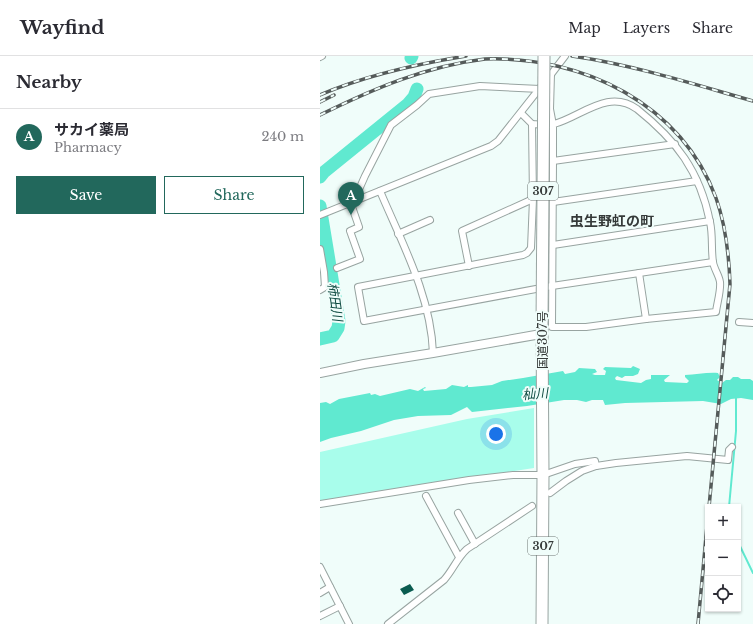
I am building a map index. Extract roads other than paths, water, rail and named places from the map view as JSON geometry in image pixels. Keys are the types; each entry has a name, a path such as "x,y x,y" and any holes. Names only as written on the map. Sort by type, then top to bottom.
{"highway":[{"name":"国道307号","path":"542,624 544,56"}],"street":[{"path":"322,214 491,146 498,141 565,56"},
{"path":"521,113 532,124 553,125 599,104 608,101 621,101 637,108 656,124 675,144 689,164 704,199 712,235 713,262 720,283 716,312 586,327 552,327 553,125 550,109 551,74"},
{"path":"337,268 360,260 350,231 359,227 352,203 391,125 429,94 480,86 540,89"},
{"path":"532,124 533,199 530,248 527,253 469,266 358,287 364,321 552,286 713,262"},
{"path":"553,161 675,144"},
{"path":"553,202 697,181"},
{"path":"380,191 416,275 427,310 433,353"},
{"path":"469,266 462,231 533,199"},
{"path":"398,234 430,220"},
{"path":"553,245 710,221"},
{"path":"320,249 325,287 320,290"},
{"path":"639,273 646,319"},
{"path":"739,322 753,324"},
{"path":"320,372 433,353 542,330"},
{"path":"550,493 582,471 596,466 687,456 728,460 729,450 732,447"},
{"path":"320,504 469,480 543,471 595,461 596,466"},
{"path":"426,496 459,557"},
{"path":"388,624 444,580 459,557 467,549 532,506"},
{"path":"458,513 474,544"},
{"path":"320,569 349,624"},
{"path":"320,593 330,587"},
{"path":"320,616 340,606"}],"water":[{"name":"杣川","path":"633,366 640,369 638,374 633,376 625,376 622,378 617,376 615,378 616,380 641,383 651,379 651,375 670,375 664,380 665,382 687,383 689,381 685,375 718,373 720,377 717,380 722,383 733,377 750,379 753,381 753,400 741,398 731,399 721,404 703,401 605,405 603,400 592,400 586,402 564,400 472,412 467,407 451,415 418,416 394,420 320,442 320,403 326,402 330,404 339,399 370,393 371,395 375,394 380,396 410,389 418,391 425,387 426,388 423,389 424,391 446,389 452,385 464,387 468,385 468,387 471,387 492,385 502,381 563,371 565,374 575,372 579,368 595,369 597,372 592,374 605,375 606,371 603,369 605,367 631,368"}],"waterway":[{"name":"柿田川","path":"320,177 324,172 408,104 414,97 417,89"},
{"name":"柿田川","path":"320,206 339,321 338,328 333,336 320,339"},
{"path":"729,504 736,431 736,397"},
{"path":"741,548 753,573"}],"railway":[{"path":"320,95 373,76 466,56"},
{"path":"572,56 618,64 753,101"},
{"path":"320,115 360,96 400,80 442,67 485,59 522,60 558,66 592,77 624,92 654,112 679,136 700,165 716,198 725,230 729,262 730,284 709,504"},
{"path":"320,102 334,95"},
{"path":"698,624 706,540"}],"place":[{"name":"サカイ薬局","path":"351,215"}],"district":[{"name":"虫生野虹の町","path":"612,221"}]}
